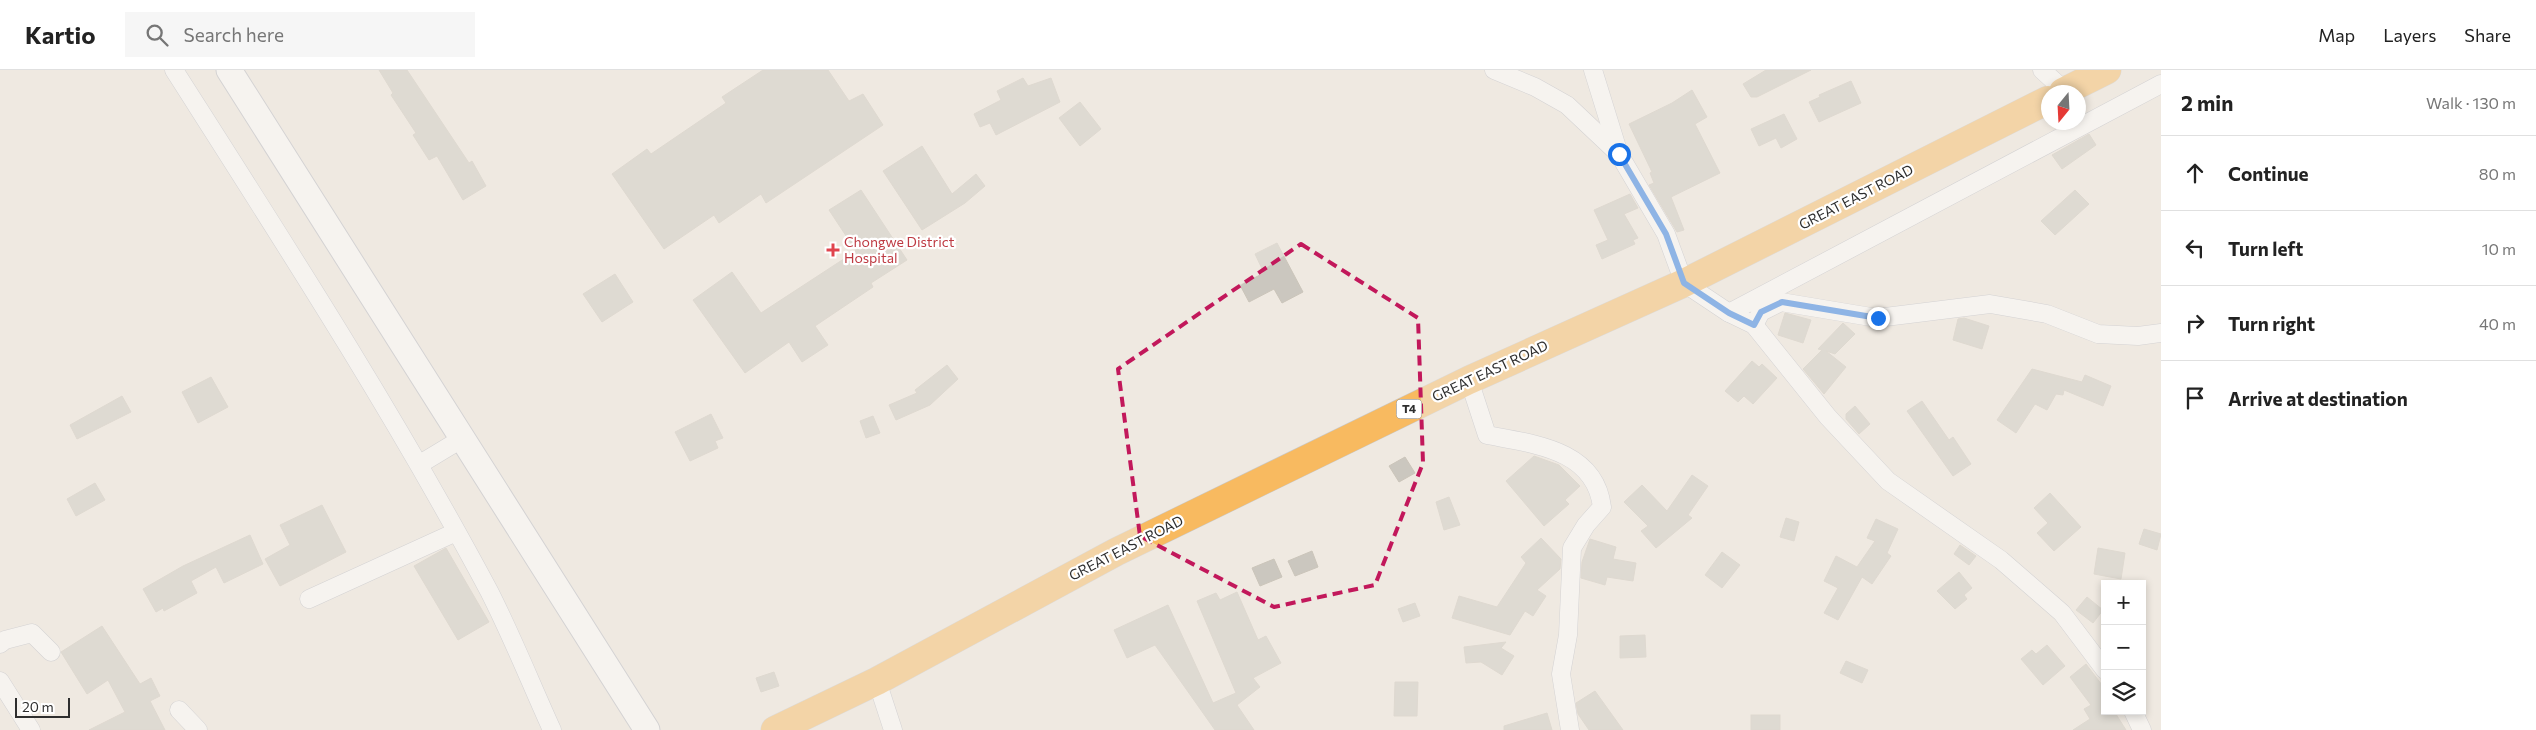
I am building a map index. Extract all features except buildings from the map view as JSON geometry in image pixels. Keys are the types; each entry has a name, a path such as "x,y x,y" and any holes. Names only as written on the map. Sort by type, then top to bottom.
{"highway":[{"name":"GREAT EAST ROAD","path":"2077,85 2107,70"},
{"name":"GREAT EAST ROAD","path":"775,730 877,681 1116,552 1469,380 1684,283 2041,103"}],"main road":[{"path":"229,70 647,730"}],"street":[{"path":"174,70 326,308 420,464 490,593 552,730"},
{"path":"1494,70 1534,87 1567,105 1619,154"},
{"path":"1594,70 1619,154 1666,234 1684,283 1729,313 1754,325 1828,417 1888,481 2001,560 2042,595 2062,613 2101,665"},
{"path":"2042,70 2053,85"},
{"path":"1729,313 2161,84"},
{"path":"1754,325 1761,312 1782,302 1878,318 1990,304 2047,314 2098,334 2138,336 2161,333"},
{"path":"1469,380 1487,435 1551,448 1582,466 1596,484 1601,497 1602,507 1586,525 1572,548 1568,634 1561,674 1570,730"},
{"path":"420,464 463,438"},
{"path":"310,599 456,532"},
{"path":"0,644 5,640 32,633 51,652"},
{"path":"0,681 32,730"},
{"path":"877,681 893,730"},
{"path":"179,710 198,730"},
{"path":"2135,715 2142,730"}],"highlighted area":[{"path":"1301,244 1418,318 1423,463 1375,585 1274,607 1140,536 1118,369"}],"place":[{"name":"Chongwe District Hospital","path":"833,250"}],"route":[{"path":"1619,154 1666,234 1684,283 1729,313 1754,325 1761,312 1782,302 1878,318"}]}
